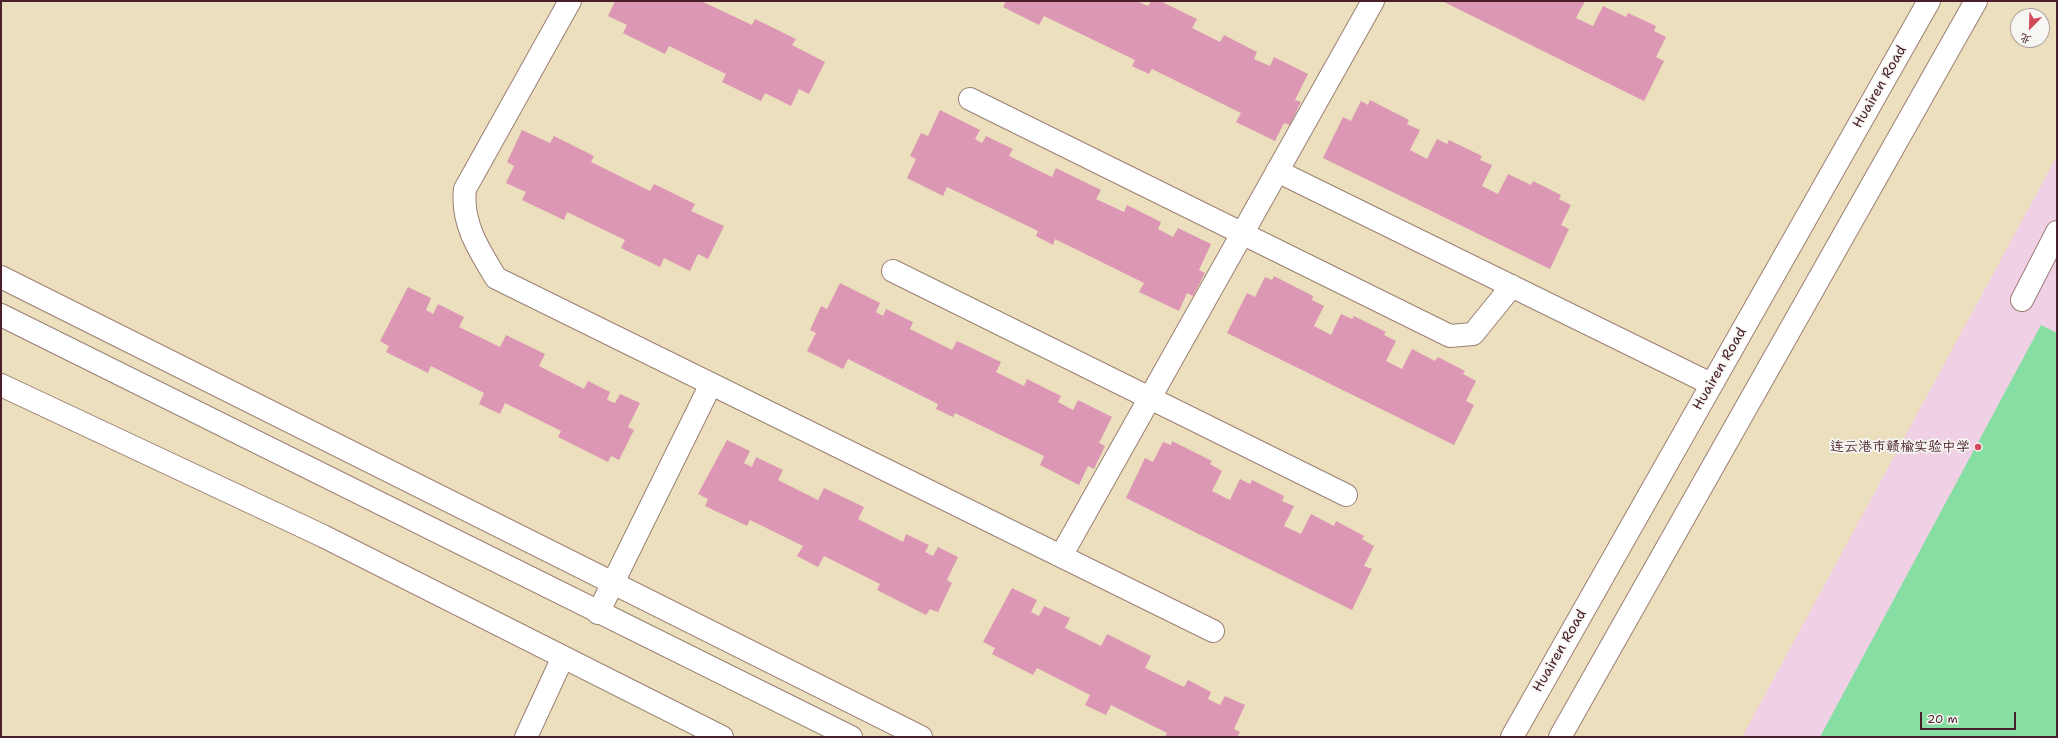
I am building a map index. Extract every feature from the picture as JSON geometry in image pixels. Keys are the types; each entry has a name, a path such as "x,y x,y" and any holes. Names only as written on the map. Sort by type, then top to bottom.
{"main road":[{"path":"570,1 465,189 463,203 475,243 496,278 1213,631"},
{"path":"1061,556 1372,1"},
{"name":"Huairen Road","path":"1512,737 1928,1"},
{"path":"1560,737 1976,1"},
{"path":"970,99 1450,336 1473,334 1512,286"},
{"path":"1277,171 1712,384"},
{"path":"2022,300 2057,232"},
{"path":"893,271 1346,495"},
{"path":"1,277 921,737"},
{"path":"1,315 598,613 851,737"},
{"path":"598,613 711,384"},
{"path":"1,385 323,536 722,737"},
{"path":"526,737 564,657"}],"shaded area":[{"name":"连云港市赣榆实验中学","path":"2057,156 2057,737 1742,737"}],"green space":[{"path":"2041,325 2057,333 2057,737 1820,737"}],"building":[{"path":"615,1 701,1 752,25 755,19 796,39 792,45 825,62 809,94 799,89 791,106 765,93 761,101 722,82 726,74 669,46 665,54 623,33 627,25 608,16"},
{"path":"1006,1 1137,1 1148,6 1151,1 1160,1 1197,19 1192,28 1220,42 1224,35 1257,52 1254,59 1270,66 1274,57 1308,74 1295,100 1301,102 1290,125 1284,123 1275,141 1236,122 1241,113 1152,69 1149,74 1132,66 1135,60 1044,16 1039,25 1003,7"},
{"path":"1442,1 1585,1 1576,18 1593,26 1603,6 1626,17 1628,13 1656,26 1654,31 1666,37 1656,57 1664,61 1644,101"},
{"path":"1370,100 1409,120 1407,124 1420,130 1410,150 1427,159 1437,139 1447,144 1449,140 1482,156 1480,160 1492,165 1482,186 1498,194 1508,174 1531,185 1533,181 1561,195 1559,199 1571,205 1561,225 1569,229 1550,269 1323,158 1343,117 1351,121 1361,101 1368,105"},
{"path":"940,110 980,130 975,139 982,143 986,136 1013,149 1009,156 1052,177 1056,168 1101,190 1096,199 1124,212 1127,205 1161,222 1158,229 1173,237 1178,228 1211,244 1199,270 1205,273 1193,296 1187,293 1179,311 1139,292 1144,283 1055,239 1053,245 1036,236 1038,231 947,187 943,196 907,178 916,159 910,156 921,133 928,136"},
{"path":"522,130 550,143 554,136 594,156 591,162 650,191 654,184 695,204 691,211 724,226 708,259 698,254 690,271 664,258 660,267 621,248 625,240 567,212 564,220 522,200 526,192 506,183 514,166 507,162"},
{"path":"1274,276 1313,296 1312,300 1324,306 1314,326 1331,335 1341,314 1352,319 1354,316 1386,332 1384,335 1396,341 1386,361 1402,369 1412,349 1435,361 1438,357 1465,371 1463,374 1476,381 1466,401 1474,405 1454,445 1227,333 1247,293 1255,297 1265,277 1272,280"},
{"path":"840,283 880,303 876,312 883,316 886,309 913,322 910,329 952,350 957,341 1001,362 996,372 1024,386 1027,379 1061,396 1058,402 1073,410 1078,400 1112,417 1099,443 1105,446 1094,469 1088,466 1079,485 1040,465 1044,456 955,413 953,417 936,409 938,404 848,359 843,369 807,351 816,333 810,330 821,306 827,309"},
{"path":"408,287 431,298 426,310 433,314 438,304 464,317 459,327 500,347 506,335 545,354 539,366 584,389 588,381 610,392 607,400 615,403 620,394 640,403 628,427 634,430 619,460 611,456 608,462 558,437 561,431 505,403 500,414 479,404 484,393 431,366 428,373 386,352 389,346 380,341"},
{"path":"727,440 750,451 744,463 752,467 756,457 783,470 778,480 818,500 824,488 864,507 858,519 903,542 906,534 929,545 925,552 933,556 938,547 958,557 947,580 952,583 938,612 930,609 926,615 877,590 880,584 824,556 818,567 797,556 803,546 750,520 747,526 705,506 708,499 698,494"},
{"path":"1172,441 1212,461 1210,464 1222,471 1212,491 1230,500 1240,479 1250,484 1252,480 1284,496 1282,501 1294,506 1284,526 1301,534 1311,514 1334,526 1336,521 1364,536 1362,539 1374,546 1364,566 1372,569 1352,610 1126,498 1145,458 1153,462 1163,442 1171,445"},
{"path":"1012,588 1037,600 1031,612 1039,616 1044,606 1070,618 1065,628 1101,646 1107,634 1151,656 1145,668 1184,687 1188,680 1211,692 1208,699 1220,705 1225,696 1245,705 1234,729 1240,732 1237,737 1165,737 1167,733 1111,705 1106,715 1085,705 1090,695 1037,668 1033,675 992,654 995,648 983,642"}],"place":[{"name":"连云港市赣榆实验中学","path":"1978,447"}]}
